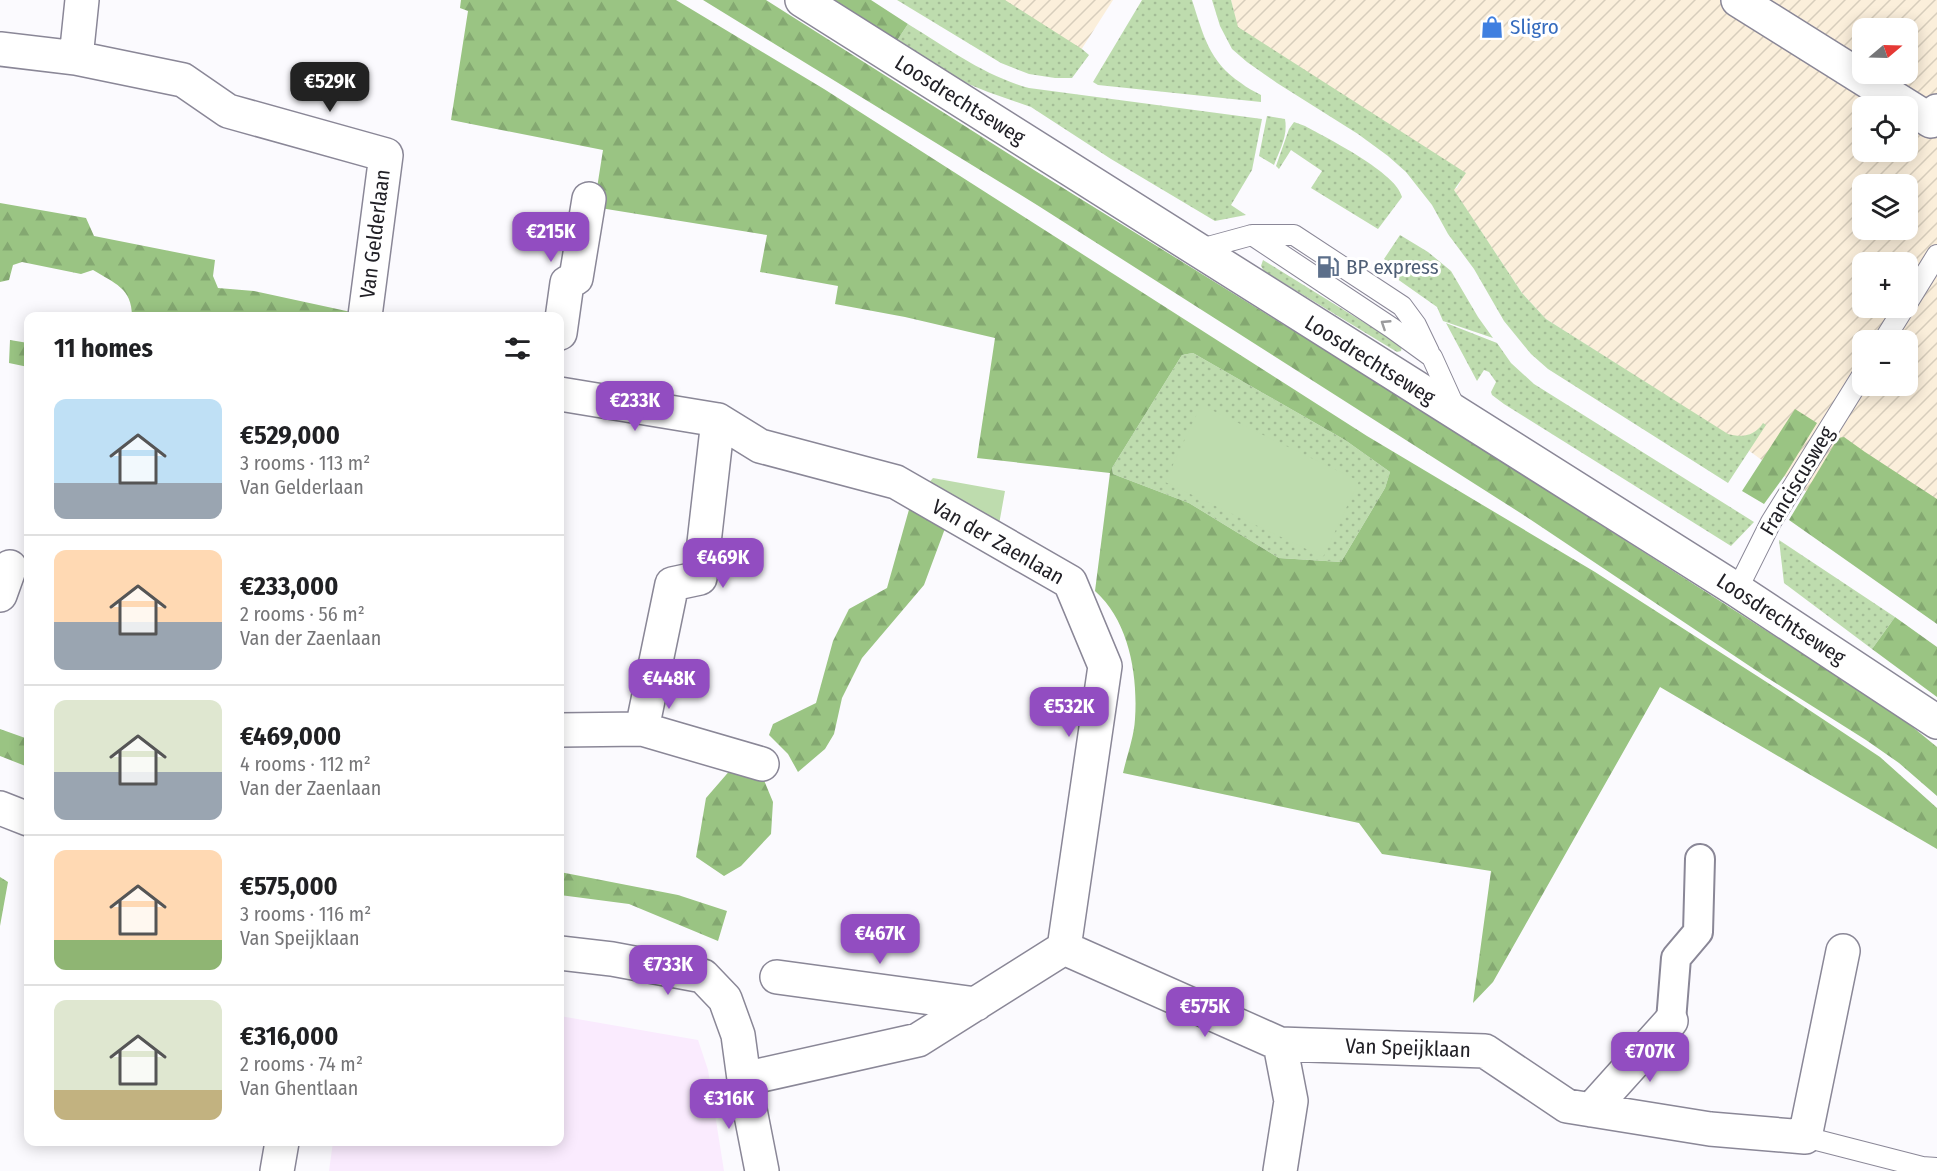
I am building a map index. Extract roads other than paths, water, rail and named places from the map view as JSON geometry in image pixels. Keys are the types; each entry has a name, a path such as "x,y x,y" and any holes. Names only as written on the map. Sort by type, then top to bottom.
{"street":[{"path":"76,58 82,0"},
{"name":"Loosdrechtseweg","path":"802,0 1737,590 1937,722"},
{"path":"1738,0 1935,122"},
{"name":"Van Gelderlaan","path":"0,49 76,58 183,80 228,111 386,155 366,312"},
{"path":"563,312 567,284 576,278 589,199"},
{"name":"Van der Zaenlaan","path":"564,395 718,420 760,446 896,482 1070,582 1105,666 1064,948"},
{"path":"642,729 672,584 700,578 718,420"},
{"path":"564,730 642,729 762,764"},
{"path":"0,808 24,817"},
{"path":"1591,1110 1671,1021 1676,958 1698,932 1700,859"},
{"path":"744,1079 918,1040 1064,948"},
{"name":"Van Speijklaan","path":"1064,948 1280,1044 1485,1051 1567,1106 1710,1129 1805,1137"},
{"path":"1805,1137 1843,951"},
{"path":"564,953 612,959 703,976 725,999 738,1035 762,1171"},
{"path":"777,977 976,1004"},
{"path":"1280,1044 1291,1101 1280,1171"},
{"path":"277,1171 281,1146"}],"lane":[{"path":"1197,250 1252,235 1294,235 1402,306 1416,325 1458,415"},
{"path":"1918,286 1937,255"},
{"name":"Franciscusweg","path":"1737,590 1771,522 1852,392"},
{"name":"Van Speijklaan","path":"1805,1137 1922,1167 1937,1168"}],"place":[{"name":"Sligro","path":"1492,27"},
{"name":"BP express","path":"1328,267"}]}
